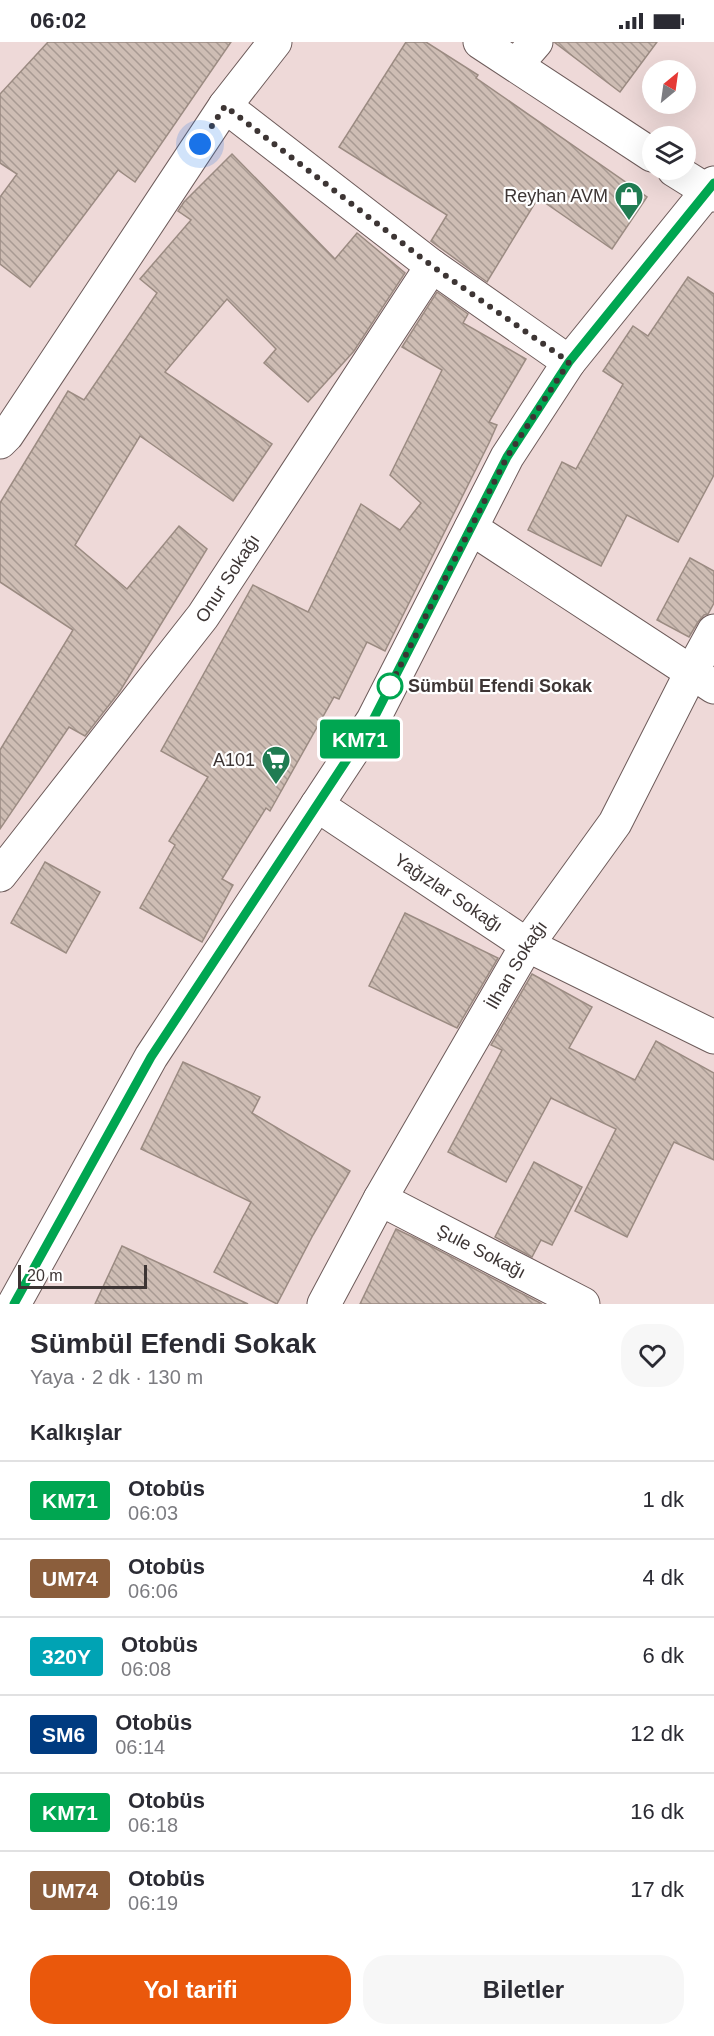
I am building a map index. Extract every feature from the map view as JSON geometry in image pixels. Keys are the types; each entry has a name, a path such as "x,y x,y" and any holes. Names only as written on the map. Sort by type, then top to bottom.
{"street":[{"path":"0,442 7,435 225,106 275,42"},
{"path":"480,42 526,54 642,147"},
{"path":"225,106 432,266 569,362"},
{"path":"14,1304 151,1057 373,720 507,457 569,362 712,190 693,180"},
{"name":"Onur Sokağı","path":"0,875 203,616 432,266"},
{"path":"471,528 702,680"},
{"name":"İlhan Sokağı","path":"324,1304 380,1199 527,945 615,823 702,680 714,632"},
{"name":"Yağızlar Sokağı","path":"317,805 527,945 714,1037"},
{"name":"Şule Sokağı","path":"380,1199 583,1304"}],"building":[{"path":"48,42 231,42 135,182 118,170 30,287 0,264 0,197 17,174 0,163 0,94"},
{"path":"406,42 426,42 478,75 476,78 647,197 612,249 538,198 487,282 431,241 447,215 339,147"},
{"path":"554,42 657,42 620,92"},
{"path":"232,154 335,259 357,233 405,273 354,351 308,402 264,363 276,349 227,299 165,372 272,444 233,501 140,436 75,545 127,589 179,526 207,549 120,691 85,736 69,727 0,829 0,750 73,630 0,582 0,503 68,391 84,400 157,293 140,279 191,220 178,211 184,202"},
{"path":"688,277 714,294 714,475 678,542 627,515 601,566 528,530 562,462 576,469 623,384 603,371 633,326 648,336"},
{"path":"437,292 468,314 463,323 526,359 489,422 497,425 489,443 385,651 367,642 339,699 334,697 270,811 266,808 222,879 233,885 202,942 140,908 175,845 169,841 208,777 161,751 253,585 308,612 361,504 400,530 421,503 390,475 442,370 402,347"},
{"path":"690,558 714,571 714,603 689,637 657,620"},
{"path":"45,862 100,892 66,953 11,923"},
{"path":"405,913 498,958 457,1028 369,986"},
{"path":"532,974 592,1007 569,1048 635,1080 656,1041 714,1073 714,1160 674,1142 627,1237 575,1211 616,1129 551,1098 506,1182 448,1152 502,1050 491,1045"},
{"path":"183,1062 260,1097 252,1113 350,1171 277,1304 214,1272 251,1202 141,1149"},
{"path":"534,1162 582,1187 552,1245 541,1240 532,1257 495,1237"},
{"path":"396,1229 417,1239 542,1304 360,1304"},
{"path":"122,1246 248,1304 95,1304"}],"bus line":[{"name":"KM71","path":"14,1304 151,1057 373,720 507,457 569,362 714,183"}],"place":[{"name":"Reyhan AVM","path":"629,222"},
{"name":"Sümbül Efendi Sokak","path":"390,686"},
{"name":"A101","path":"276,786"}],"route":[{"path":"200,144 225,106 432,266 569,362 507,457 390,686"}]}
